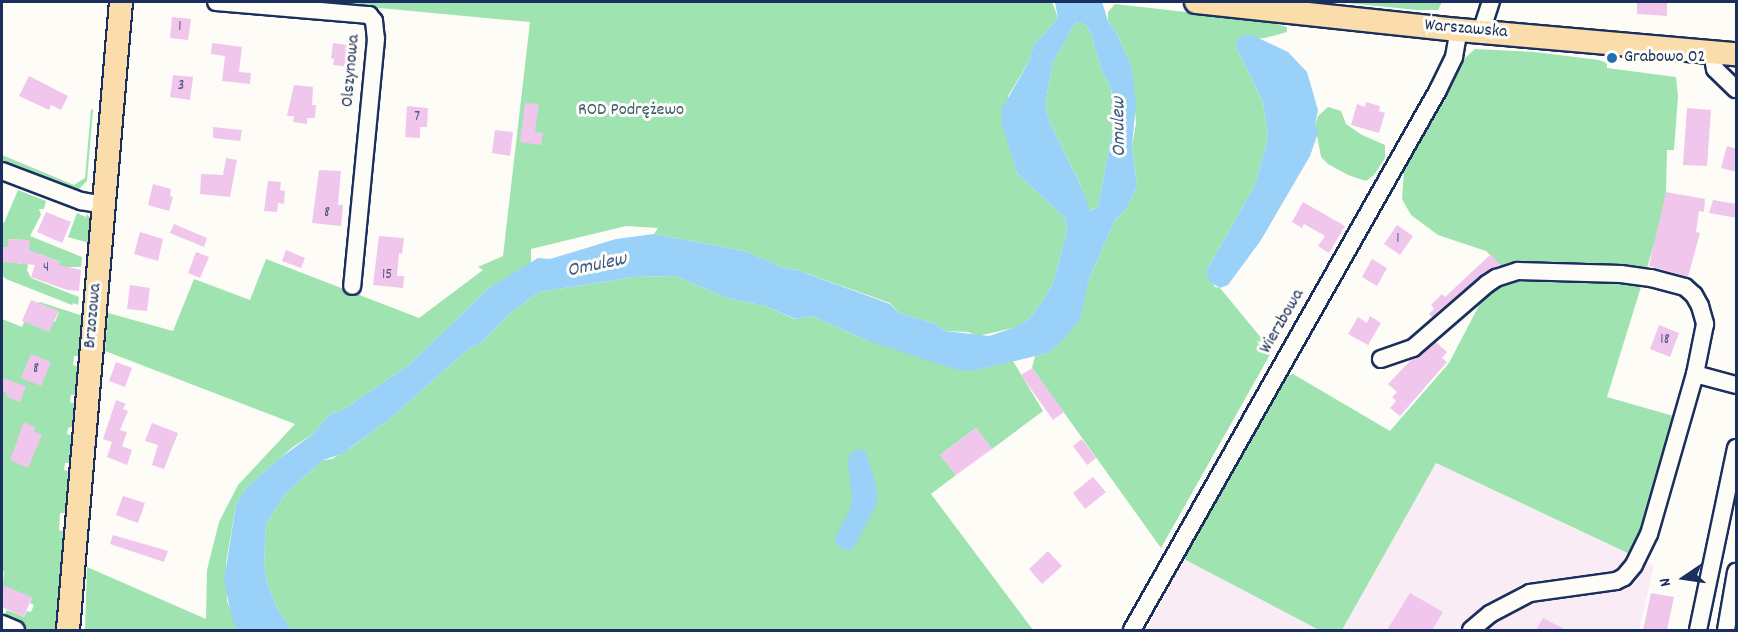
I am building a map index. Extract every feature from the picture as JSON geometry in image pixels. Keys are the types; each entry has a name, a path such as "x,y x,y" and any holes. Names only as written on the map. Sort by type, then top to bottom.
{"main road":[{"name":"Brzozowa","path":"68,630 121,2"},
{"name":"Warszawska","path":"1196,2 1470,31 1737,54"}],"street":[{"name":"Olszynowa","path":"216,2 369,15 374,21 376,39 352,286"},
{"path":"1470,31 1479,2"},
{"path":"1470,31 1491,2"},
{"name":"Wierzbowa","path":"1132,630 1470,31"},
{"path":"1712,52 1715,69 1737,89"},
{"path":"2,171 81,201 104,205"},
{"path":"1381,359 1413,348 1496,278 1518,271 1622,274 1651,278 1685,287 1694,295 1705,324 1695,374 1649,534 1624,578 1530,593 1490,614 1472,630"},
{"path":"1695,374 1737,385"},
{"path":"1698,630 1737,448"},
{"path":"1726,630 1737,572"},
{"path":"2,624 16,630"}],"shaded area":[{"path":"1436,463 1654,566 1639,630 1342,630"},
{"path":"1184,559 1319,630 1146,630"}],"green space":[{"name":"ROD Podrężewo","path":"316,2 1049,2 1053,4 1058,18 1033,46 1030,60 1008,96 1009,146 1017,173 1065,218 1067,231 1054,280 1044,299 1029,319 1013,328 978,336 968,332 945,331 936,324 899,313 890,303 797,270 783,268 745,251 654,234 658,228 626,226 531,249 531,264 489,288 410,364 340,412 331,413 313,434 293,447 246,488 236,504 226,563 227,601 238,630 85,630 87,567 206,619 207,570 219,522 238,485 295,424 105,351 108,313 173,331 194,279 250,300 266,259 419,318 483,270 478,267 503,256 530,22"},
{"path":"1338,2 1442,2 1438,10 1417,10"},
{"path":"1115,4 1265,21 1287,27 1287,32 1265,38 1237,40 1236,47 1263,102 1268,137 1255,185 1206,271 1215,287 1220,288 1272,351 1161,548 1032,368 1035,356 1048,353 1079,319 1089,279 1115,220 1127,208 1137,186 1132,146 1136,123 1131,65 1116,32 1108,21 1108,12"},
{"path":"1076,22 1086,25 1092,36 1101,69 1111,88 1115,116 1098,207 1089,211 1080,184 1050,123 1045,106 1053,62"},
{"path":"1475,49 1534,52 1599,60 1607,63 1607,68 1676,77 1678,96 1674,150 1667,150 1666,192 1661,222 1607,397 1677,417 1634,556 1436,463 1342,630 1319,630 1184,559 1288,376 1293,374 1390,431 1449,363 1500,265 1486,251 1438,235 1411,215 1402,199 1404,171 1465,58"},
{"path":"1328,107 1341,111 1346,124 1362,135 1385,145 1385,158 1374,175 1366,181 1348,175 1328,164 1321,157 1315,125 1318,116"},
{"path":"91,109 93,110 87,181 74,194 71,187 14,164 2,165 2,155 74,185 85,178"},
{"path":"18,190 46,201 44,209 39,209 41,215 30,236 82,257 81,267 61,267 58,266 60,262 40,254 31,257 24,240 9,239 8,247 2,247 2,222 4,223"},
{"path":"77,213 86,217 87,214 91,219 89,243 68,237"},
{"path":"2,259 21,264 23,259 28,265 27,270 31,278 79,297 78,305 73,303 72,305 6,279 2,275"},
{"path":"676,276 727,298 765,306 794,319 812,316 868,341 977,370 1013,361 1043,411 992,449 976,428 940,455 956,475 931,494 1033,630 291,630 277,608 268,585 264,563 266,524 285,494 323,460 332,459 352,447 391,418 466,351 483,341 510,313 539,292 634,277"},
{"path":"37,303 83,316 79,356 74,356 73,365 79,367 76,395 71,395 70,402 76,404 74,426 68,428 67,434 73,436 71,463 65,463 64,470 70,472 66,513 60,513 59,530 65,532 56,630 26,630 9,624 4,616 7,610 24,617 27,611 31,612 34,605 30,603 32,598 5,589 2,597 4,572 2,570 2,319 22,327 24,322 55,322 59,312"}],"water":[{"name":"Omulew","path":"1055,2 1102,2 1108,21 1116,32 1131,65 1136,103 1132,146 1137,186 1127,208 1115,220 1089,279 1080,319 1063,340 1048,353 977,370 958,370 868,341 812,316 795,319 765,306 727,298 676,276 634,277 539,292 510,313 483,341 466,351 391,418 342,454 323,460 285,494 266,524 264,563 268,585 277,608 291,630 238,630 232,619 224,581 236,504 246,488 279,459 313,434 331,413 340,412 410,364 489,288 538,258 550,259 616,239 654,234 745,251 783,268 797,270 890,304 899,313 936,324 945,331 989,336 1013,328 1029,319 1044,299 1054,280 1067,231 1065,218 1017,173 1002,125 1001,110 1030,60 1033,46 1058,18","holes":["1076,22 1086,25 1092,36 1101,69 1111,88 1115,116 1098,207 1090,211 1080,184 1050,123 1045,106 1053,62"]},
{"path":"1243,35 1252,35 1288,52 1307,72 1318,110 1315,125 1318,133 1310,156 1261,240 1228,285 1220,288 1210,282 1206,271 1255,185 1268,137 1263,102 1236,47 1237,39"},
{"path":"858,449 866,452 876,485 877,503 854,547 849,550 840,548 834,540 852,501 848,461 850,454"}],"building":[{"path":"1637,2 1667,2 1667,16 1637,14"},
{"path":"172,17 191,19 188,40 170,38"},
{"path":"212,43 242,47 239,72 251,73 250,84 222,81 225,56 211,54"},
{"path":"333,43 353,46 350,67 333,65 334,59 331,58"},
{"path":"173,75 193,77 190,100 170,97"},
{"path":"29,76 68,96 61,110 51,105 49,110 19,96"},
{"path":"294,85 313,87 312,105 316,105 315,118 307,118 307,124 293,122 294,116 287,116"},
{"path":"1366,102 1380,106 1379,111 1385,113 1379,133 1351,125 1357,104 1365,107"},
{"path":"525,103 539,104 535,132 543,133 541,145 520,142"},
{"path":"407,106 428,108 427,127 420,127 420,138 405,137"},
{"path":"1687,108 1711,110 1707,166 1683,165"},
{"path":"213,127 242,130 240,141 213,138"},
{"path":"495,130 513,132 510,156 492,153"},
{"path":"1727,146 1737,149 1737,172 1721,168"},
{"path":"226,158 237,160 230,197 200,194 201,174 223,175"},
{"path":"319,170 341,171 338,205 343,205 341,226 312,223"},
{"path":"268,181 281,182 280,190 285,191 284,204 278,203 277,212 264,211"},
{"path":"153,184 171,189 170,196 173,197 169,211 148,205"},
{"path":"1666,192 1705,199 1704,212 1699,211 1696,232 1700,233 1688,277 1649,266"},
{"path":"1713,200 1737,204 1737,218 1709,213"},
{"path":"1303,202 1345,226 1329,253 1318,246 1325,236 1304,224 1302,228 1292,222"},
{"path":"46,212 71,222 62,243 37,232"},
{"path":"174,224 207,238 204,247 170,233"},
{"path":"1397,225 1413,236 1400,255 1384,244"},
{"path":"140,232 163,239 158,261 134,254"},
{"path":"379,236 404,238 402,254 399,253 397,276 404,276 403,288 373,285"},
{"path":"8,239 30,240 29,250 60,262 59,265 81,270 79,291 67,290 31,277 35,265 2,262 2,247 8,247"},
{"path":"286,250 305,258 301,268 282,261"},
{"path":"196,252 209,257 200,278 188,273"},
{"path":"1491,254 1500,265 1480,276 1432,317 1429,314 1434,309 1431,305 1442,294 1445,297"},
{"path":"1372,259 1387,268 1377,286 1362,277"},
{"path":"130,285 150,288 147,311 127,309"},
{"path":"31,300 59,311 49,332 22,321"},
{"path":"1370,316 1381,323 1368,345 1348,334 1358,317 1367,323"},
{"path":"1659,325 1679,333 1670,357 1650,349"},
{"path":"1436,342 1447,352 1442,358 1447,362 1400,416 1390,408 1396,401 1392,397 1397,392 1388,384 1411,360"},
{"path":"31,354 51,362 41,386 21,378"},
{"path":"116,362 132,368 125,387 109,381"},
{"path":"1032,368 1064,412 1053,420 1021,375"},
{"path":"2,378 26,386 20,402 6,396 7,393 2,391"},
{"path":"116,400 126,404 123,409 128,411 120,430 127,432 122,446 132,450 127,465 107,457 112,442 103,439"},
{"path":"24,422 35,427 34,431 42,435 28,468 10,460"},
{"path":"152,423 178,433 164,469 152,465 158,445 145,441"},
{"path":"976,428 992,449 956,475 940,455"},
{"path":"1082,439 1096,458 1087,465 1073,446"},
{"path":"1093,477 1106,492 1085,509 1073,493"},
{"path":"123,496 145,503 138,523 116,515"},
{"path":"113,535 168,551 164,562 110,544"},
{"path":"1048,551 1062,566 1042,584 1029,569"},
{"path":"2,585 32,597 24,617 2,607"},
{"path":"1410,593 1443,612 1432,630 1387,630"},
{"path":"1651,593 1674,597 1667,630 1643,630"},
{"path":"1543,618 1566,630 1536,630"}],"place":[{"name":"Grabowo 02","path":"1612,58"}]}
